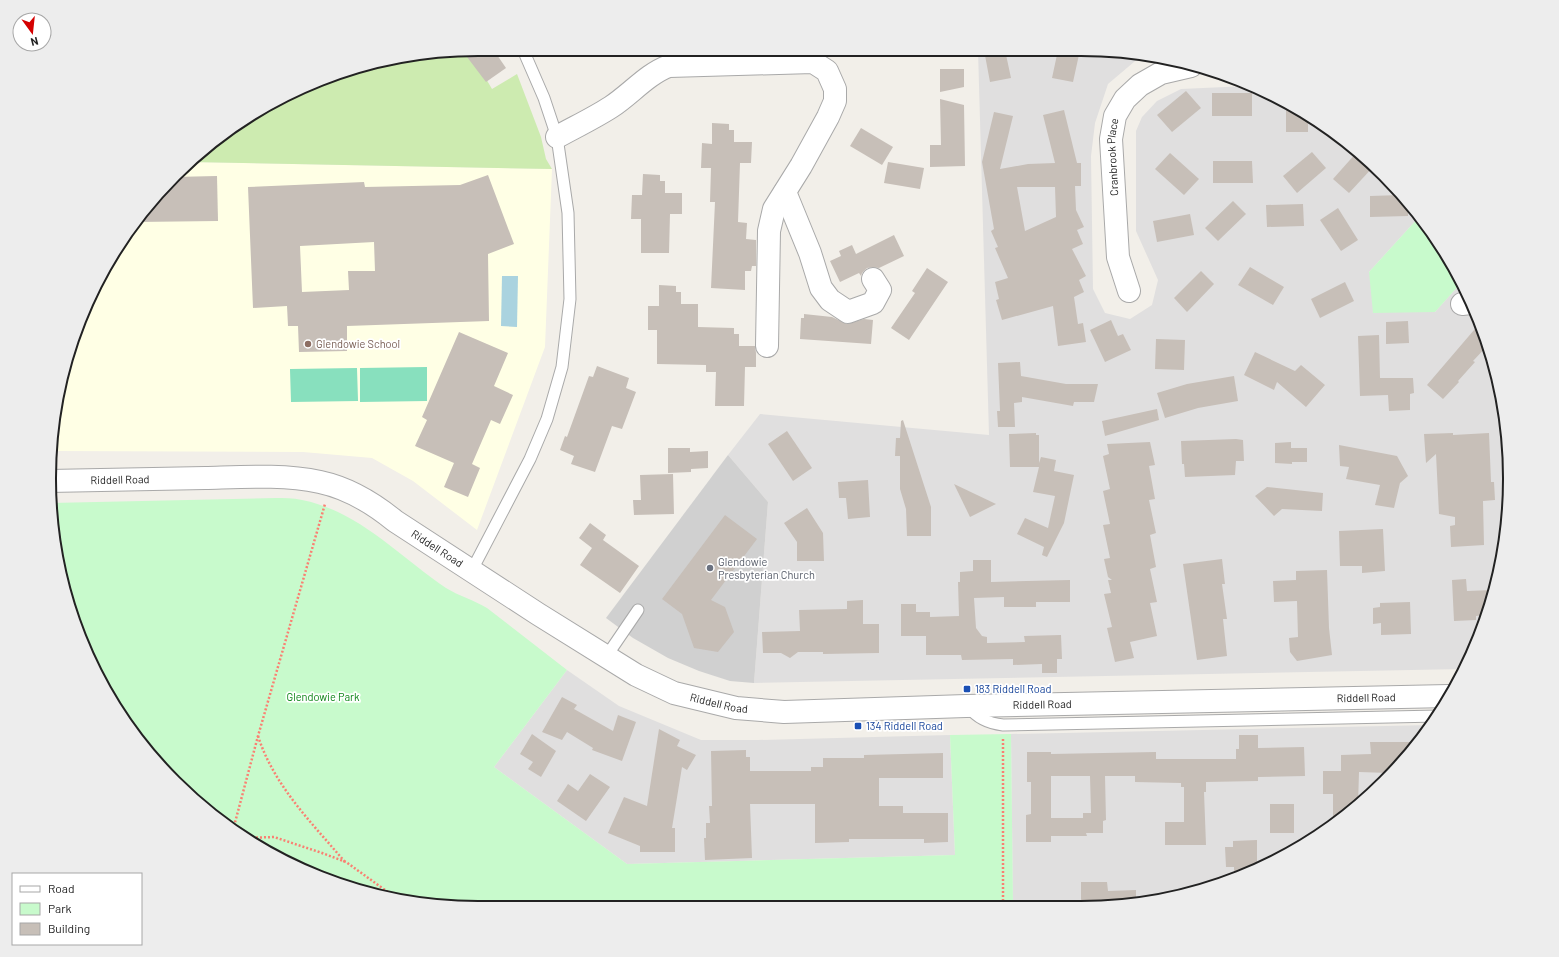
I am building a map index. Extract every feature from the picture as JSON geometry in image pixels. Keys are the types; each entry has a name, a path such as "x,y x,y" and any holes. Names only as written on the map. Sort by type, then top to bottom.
{"street":[{"path":"556,137 611,107 638,87 656,71 668,66 813,62 827,72 836,88 835,101 828,117 774,210 770,231 767,346"},
{"name":"Cranbrook Place","path":"1129,291 1118,257 1111,139 1115,116 1125,99 1140,85 1161,73 1182,68"},
{"path":"785,192 810,253 821,288 830,300 848,312 873,303 880,290 873,279"},
{"name":"Riddell Road","path":"56,481 249,476 320,482 343,489 376,506 472,570 636,675 674,693 736,708 784,712 966,706 1442,696"}],"lane":[{"path":"472,570 530,459 547,419 562,367 570,299 568,221 556,137 544,98 526,56"},
{"path":"606,657 638,610"},
{"path":"966,706 979,718 994,724 1430,716"}],"path":[{"path":"235,824 258,736 325,503"},
{"path":"1003,724 1003,901"},
{"path":"258,736 263,751 284,790 346,862 386,891"},
{"path":"256,838 274,837 346,862"}],"shaded area":[{"path":"978,56 1080,56 1136,60 1108,84 1095,123 1091,156 1093,289 1105,313 1130,319 1152,305 1158,280 1136,231 1136,131 1142,117 1157,101 1181,89 1238,86 1242,88 1292,113 1338,143 1379,180 1416,221 1369,272 1435,312 1457,288 1471,317 1489,369 1495,396 1502,451 1503,478 1502,506 1495,561 1489,588 1471,640 1457,669 754,683 768,502 728,455 760,414 989,435"},
{"name":"Glendowie School","path":"199,162 552,169 545,347 477,530 413,481 372,458 303,452 57,451 64,396 70,369 88,317 113,267 127,244 143,221 161,200"},
{"path":"728,455 768,502 754,683 730,681 699,671 668,658 633,638 606,618"},
{"path":"567,670 619,706 701,740 950,735 955,855 627,864 494,767"},
{"path":"1424,725 1398,757 1379,777 1338,814 1292,844 1267,857 1242,869 1190,887 1136,897 1080,901 1013,901 1011,734"}],"green space":[{"path":"473,56 492,89 517,74 541,137 546,159 552,169 199,162 221,143 244,127 267,113 317,88 369,70 396,64 451,57"},
{"path":"1416,221 1432,244 1457,288 1435,312 1373,313 1369,272"},
{"path":"427,367 427,401 360,402 360,368"},
{"path":"357,368 358,401 291,402 290,369"},
{"name":"Glendowie Park","path":"275,498 299,499 323,506 342,514 378,536 446,588 487,608 567,670 494,767 627,864 955,855 950,735 1011,734 1013,901 451,900 396,893 369,887 317,869 267,844 221,814 180,777 143,736 113,690 88,640 78,614 64,561 57,503"}],"water":[{"path":"502,276 518,276 517,327 501,326"}],"building":[{"path":"467,56 498,56 506,68 486,82"},
{"path":"985,56 1006,56 1011,78 990,82"},
{"path":"1057,56 1079,56 1073,82 1052,78"},
{"path":"940,69 964,69 964,87 940,92"},
{"path":"1186,91 1201,108 1172,132 1157,115"},
{"path":"1212,93 1252,93 1252,116 1212,116"},
{"path":"940,99 964,105 965,166 930,167 930,145 941,145"},
{"path":"1064,110 1077,163 1081,163 1081,186 1075,186 1076,210 1084,227 1077,230 1083,244 1072,249 1086,276 1079,280 1084,292 1074,297 1078,324 1083,323 1086,342 1058,346 1053,306 1002,320 996,300 999,299 995,282 1008,278 995,248 998,247 991,231 994,229 982,162 994,112 1013,116 1000,169 1028,164 1055,163 1043,115","holes":["1017,187 1055,187 1056,217 1025,231"]},
{"path":"1286,110 1308,123 1308,132 1286,132"},
{"path":"712,123 729,124 729,130 734,130 734,142 752,142 751,163 740,163 738,222 747,223 746,239 756,240 756,266 752,266 751,271 745,271 745,290 711,288 715,202 710,202 711,168 701,168 702,143 712,144"},
{"path":"861,128 893,147 882,165 850,146"},
{"path":"1312,152 1326,168 1297,193 1283,176"},
{"path":"1170,153 1199,179 1184,195 1155,169"},
{"path":"1353,156 1369,171 1349,193 1333,179"},
{"path":"1213,161 1252,161 1253,183 1213,183"},
{"path":"888,162 924,168 920,189 884,183"},
{"path":"643,174 660,175 660,181 665,181 665,193 682,193 682,214 670,214 669,253 641,253 641,219 631,219 632,195 642,195"},
{"path":"488,175 514,244 488,254 489,321 347,326 347,351 299,352 298,326 288,326 287,306 253,308 248,187 364,182 365,187 460,185","holes":["374,242 375,271 348,271 349,290 302,292 300,246"]},
{"path":"217,176 218,221 142,222 161,200 183,177"},
{"path":"1393,195 1408,212 1408,216 1370,217 1370,196"},
{"path":"1233,201 1246,214 1218,241 1205,228"},
{"path":"1303,204 1304,226 1267,227 1266,205"},
{"path":"1338,208 1358,240 1341,251 1320,220"},
{"path":"1190,214 1194,235 1157,242 1153,221"},
{"path":"894,235 904,256 879,268 867,268 861,276 859,273 840,282 830,261 841,256 839,251 852,245 856,254"},
{"path":"1250,267 1284,287 1273,305 1238,285"},
{"path":"927,268 948,282 909,340 891,328 915,293 912,291"},
{"path":"1201,271 1214,284 1187,312 1174,298"},
{"path":"1345,282 1354,301 1320,318 1311,299"},
{"path":"659,285 676,286 676,292 681,292 681,304 698,304 698,327 734,328 734,334 739,334 739,346 755,346 756,367 745,367 744,406 715,406 716,372 706,372 706,365 657,364 657,330 648,330 648,306 659,306"},
{"path":"804,314 832,317 847,324 864,319 873,320 871,344 800,339 801,318 804,318"},
{"path":"1111,320 1118,336 1123,334 1131,350 1105,362 1090,330"},
{"path":"1408,321 1409,343 1386,344 1386,322"},
{"path":"1475,328 1483,350 1473,361 1475,362 1458,381 1459,382 1443,399 1427,385"},
{"path":"459,332 508,353 494,386 513,395 500,424 491,420 472,464 480,468 468,497 444,487 454,463 415,446 427,420 422,417"},
{"path":"1379,335 1380,378 1413,378 1414,393 1410,394 1410,410 1389,411 1388,395 1360,396 1358,336"},
{"path":"1156,339 1185,340 1184,370 1155,369"},
{"path":"1255,352 1295,371 1301,365 1325,385 1306,407 1277,382 1274,390 1244,375"},
{"path":"1020,362 1021,376 1066,384 1098,384 1094,402 1074,402 1073,406 1022,397 1022,402 1014,403 1015,427 998,427 997,411 1000,411 998,363"},
{"path":"597,366 629,378 626,388 636,392 622,429 612,426 595,472 571,464 574,456 560,450 565,436 567,437 589,376 593,377"},
{"path":"1234,376 1238,401 1198,408 1165,418 1157,393 1187,384"},
{"path":"1157,409 1159,420 1105,436 1102,421"},
{"path":"903,420 931,507 931,536 907,536 906,509 900,489 900,456 895,456 896,438 900,438 901,421"},
{"path":"787,431 812,468 793,481 768,444"},
{"path":"1036,433 1036,435 1039,435 1039,463 1041,457 1056,460 1054,471 1074,475 1064,523 1047,557 1042,555 1044,547 1017,534 1025,518 1048,528 1055,496 1033,492 1039,467 1010,467 1009,434"},
{"path":"1453,433 1453,435 1489,433 1491,482 1494,482 1495,500 1483,501 1484,545 1451,547 1450,526 1455,525 1455,517 1439,514 1436,454 1426,463 1424,434"},
{"path":"1243,440 1244,461 1236,461 1235,475 1185,477 1184,464 1182,464 1181,441"},
{"path":"1150,442 1155,465 1149,466 1155,499 1149,500 1156,533 1150,535 1156,567 1150,569 1157,602 1150,603 1157,636 1130,642 1134,658 1115,662 1107,628 1112,627 1104,594 1111,593 1108,580 1112,580 1108,577 1104,559 1110,558 1103,525 1110,524 1103,491 1110,489 1103,456 1109,454 1107,444"},
{"path":"1291,442 1291,448 1307,448 1307,462 1292,462 1292,464 1275,463 1275,443"},
{"path":"1339,445 1397,456 1408,476 1400,483 1394,508 1375,505 1380,485 1346,479 1349,467 1340,466"},
{"path":"668,448 690,448 690,452 708,451 708,468 691,469 691,472 668,473"},
{"path":"673,474 674,514 634,515 633,500 641,500 640,475"},
{"path":"868,480 870,517 848,519 846,498 839,498 838,482"},
{"path":"954,484 996,504 970,517"},
{"path":"1267,487 1323,493 1322,511 1282,509 1274,516 1255,496"},
{"path":"807,508 823,533 824,561 797,561 797,542 784,523"},
{"name":"Glendowie Presbyterian Church","path":"725,515 757,539 711,600 725,607 734,632 718,652 694,648 682,614 662,599"},
{"path":"590,523 606,535 603,540 639,566 620,593 580,565 592,548 579,538"},
{"path":"1383,529 1385,571 1362,573 1362,566 1340,566 1339,531"},
{"path":"1222,559 1225,584 1222,584 1227,619 1223,619 1227,656 1197,660 1183,564"},
{"path":"973,560 991,560 991,582 1070,580 1070,602 1036,602 1036,607 1004,607 1004,597 974,598 976,628 982,636 987,637 987,643 1025,642 1024,636 1061,635 1062,659 1057,659 1057,673 1042,673 1042,664 1013,665 1013,659 962,660 961,655 926,655 926,636 901,636 901,604 916,604 916,612 930,612 930,617 959,616 958,582 960,582 960,572 973,571"},
{"path":"1327,570 1329,628 1332,655 1297,661 1290,652 1289,638 1298,637 1297,601 1274,602 1273,581 1296,580 1296,571"},
{"path":"1466,579 1467,591 1488,590 1480,616 1476,616 1476,620 1454,621 1452,580"},
{"path":"863,600 863,624 879,624 879,653 823,654 823,652 798,652 790,658 781,653 763,653 762,632 800,631 799,610 847,609 847,601"},
{"path":"1410,602 1411,634 1381,635 1381,623 1373,624 1373,608 1380,607 1380,603"},
{"path":"562,697 577,705 574,709 613,731 618,715 636,722 622,761 592,750 593,748 567,732 562,740 542,732"},
{"path":"659,729 680,740 677,746 696,755 687,770 682,767 672,828 675,828 675,852 640,852 640,846 608,833 624,797 647,806"},
{"path":"532,734 556,751 541,777 528,769 533,762 520,754"},
{"path":"1239,735 1258,735 1258,748 1304,747 1305,776 1258,777 1258,781 1206,782 1206,792 1204,792 1206,845 1165,845 1165,822 1184,822 1184,787 1181,787 1181,783 1135,782 1135,776 1105,776 1106,820 1103,821 1103,833 1086,833 1087,836 1051,836 1051,842 1026,842 1026,815 1031,814 1031,782 1027,782 1027,752 1051,752 1051,754 1156,752 1156,759 1236,759 1236,749 1239,749","holes":["1051,776 1090,776 1091,813 1083,813 1083,818 1051,818"]},
{"path":"1370,742 1411,742 1383,773 1359,772 1358,797 1333,817 1333,794 1323,794 1323,771 1341,771 1341,755 1371,754"},
{"path":"746,750 746,757 750,757 750,771 811,771 811,767 823,767 823,758 864,758 864,755 943,753 943,778 879,778 879,806 903,806 903,813 948,813 948,842 924,843 924,839 849,839 849,842 815,843 815,804 750,804 752,858 705,860 704,838 706,838 706,823 710,823 709,806 712,806 711,751"},
{"path":"590,774 610,787 586,821 557,801 568,784 578,791"},
{"path":"1270,804 1294,804 1294,833 1270,833"},
{"path":"1257,840 1257,862 1234,872 1234,867 1226,867 1225,847 1233,847 1233,841"},
{"path":"1081,882 1107,882 1108,891 1136,890 1136,897 1081,901"}],"place":[{"name":"Glendowie School","path":"308,344"},
{"name":"Glendowie Presbyterian Church","path":"710,568"},
{"name":"183 Riddell Road","path":"967,689"},
{"name":"134 Riddell Road","path":"858,726"}]}
